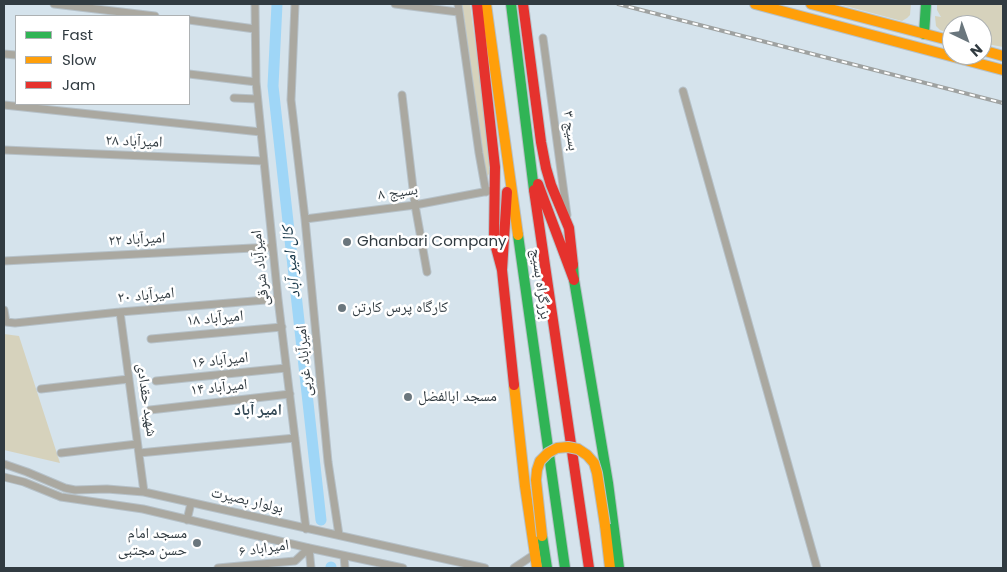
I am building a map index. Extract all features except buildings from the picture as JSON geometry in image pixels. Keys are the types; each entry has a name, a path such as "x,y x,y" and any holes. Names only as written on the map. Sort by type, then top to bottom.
{"main road":[{"path":"477,4 495,167 490,191 494,240 502,270 525,486 537,568"},
{"name":"بزرگراه بسیج","path":"486,4 565,568"},
{"name":"بزرگراه بسیج","path":"511,4 530,162 589,568"},
{"path":"523,4 546,168 568,228 574,280 608,483 619,568"},
{"path":"755,4 1003,70"},
{"path":"811,4 942,38"},
{"path":"924,34 926,4"},
{"path":"530,162 574,280"},
{"path":"502,270 509,167"},
{"path":"547,568 536,480 537,470 540,461 548,453 558,448 568,447 578,449 587,454 594,463 605,525 610,568"}],"street":[{"path":"54,4 147,15"},
{"name":"امیرآباد شرقی","path":"256,4 256,82 260,132 306,529"},
{"name":"امیرآباد غربی","path":"295,4 291,100 305,219 328,462 339,536"},
{"path":"395,4 458,8 479,153 490,191"},
{"path":"190,20 255,28"},
{"name":"بسیج ۳","path":"543,38 568,228"},
{"path":"190,74 256,82"},
{"path":"683,91 817,568"},
{"path":"402,95 415,205 427,272"},
{"path":"234,98 258,99"},
{"path":"4,105 260,132"},
{"name":"امیرآباد ۲۸","path":"4,150 264,161"},
{"name":"بسیج ۸","path":"305,219 415,205 490,191"},
{"name":"امیرآباد ۲۲","path":"4,261 272,247"},
{"name":"امیرآباد ۲۰","path":"4,310 6,322 15,323 278,299"},
{"name":"شهید حقدادی","path":"120,312 144,492"},
{"name":"امیرآباد ۱۸","path":"151,339 282,327"},
{"name":"امیرآباد ۱۶","path":"156,381 286,368"},
{"path":"41,389 129,379"},
{"name":"امیرآباد ۱۴","path":"150,410 290,394"},
{"path":"139,453 295,438"},
{"path":"61,453 137,444"},
{"name":"بولوار بصیرت","path":"4,464 65,488 144,492 485,568"},
{"path":"4,477 24,482 61,497 144,509 308,548 403,568"},
{"path":"187,520 191,503"},
{"path":"308,548 311,568"},
{"name":"امیراباد ۶","path":"218,568 295,561 308,548"},
{"path":"514,568 535,554"},
{"path":"344,556 345,568"}],"shaded area":[{"path":"461,4 470,4 492,166 492,170 485,179"},
{"path":"842,4 911,4 910,15 902,21"},
{"path":"937,4 1003,4 1003,47 992,45 992,15 942,15 942,31 936,26 935,16 941,17 937,10"},
{"path":"4,334 19,336 60,463 4,450"}],"waterway":[{"name":"کال امیر آباد","path":"277,4 273,86 321,520"}],"railway":[{"path":"618,4 1003,103"}],"traffic: fast":[{"path":"511,4 534,190"},
{"path":"924,34 926,4"},
{"path":"518,235 565,568"},
{"path":"573,265 608,483 619,568"},
{"path":"542,536 547,568"}],"traffic: slow":[{"path":"486,4 518,235"},
{"path":"755,4 1003,70"},
{"path":"811,4 942,38"},
{"path":"992,53 1003,56"},
{"path":"514,385 525,486 537,568"},
{"path":"542,536 536,480 537,470 540,461 557,448 568,447 578,449 594,463 605,525"},
{"path":"605,525 610,568"}],"traffic: jam":[{"path":"477,4 495,167 494,240 502,270 514,385"},
{"path":"523,4 541,142 551,185 569,228 573,265"},
{"path":"538,184 574,280"},
{"path":"534,190 589,568"},
{"path":"502,270 507,192"}],"place":[{"name":"Ghanbari Company","path":"347,242"},
{"name":"کارگاه پرس کارتن","path":"342,308"},
{"name":"مسجد ابالفضل","path":"408,397"},
{"name":"مسجد امام حسن مجتبی","path":"197,543"}],"district":[{"name":"امیر آباد","path":"258,411"}]}
